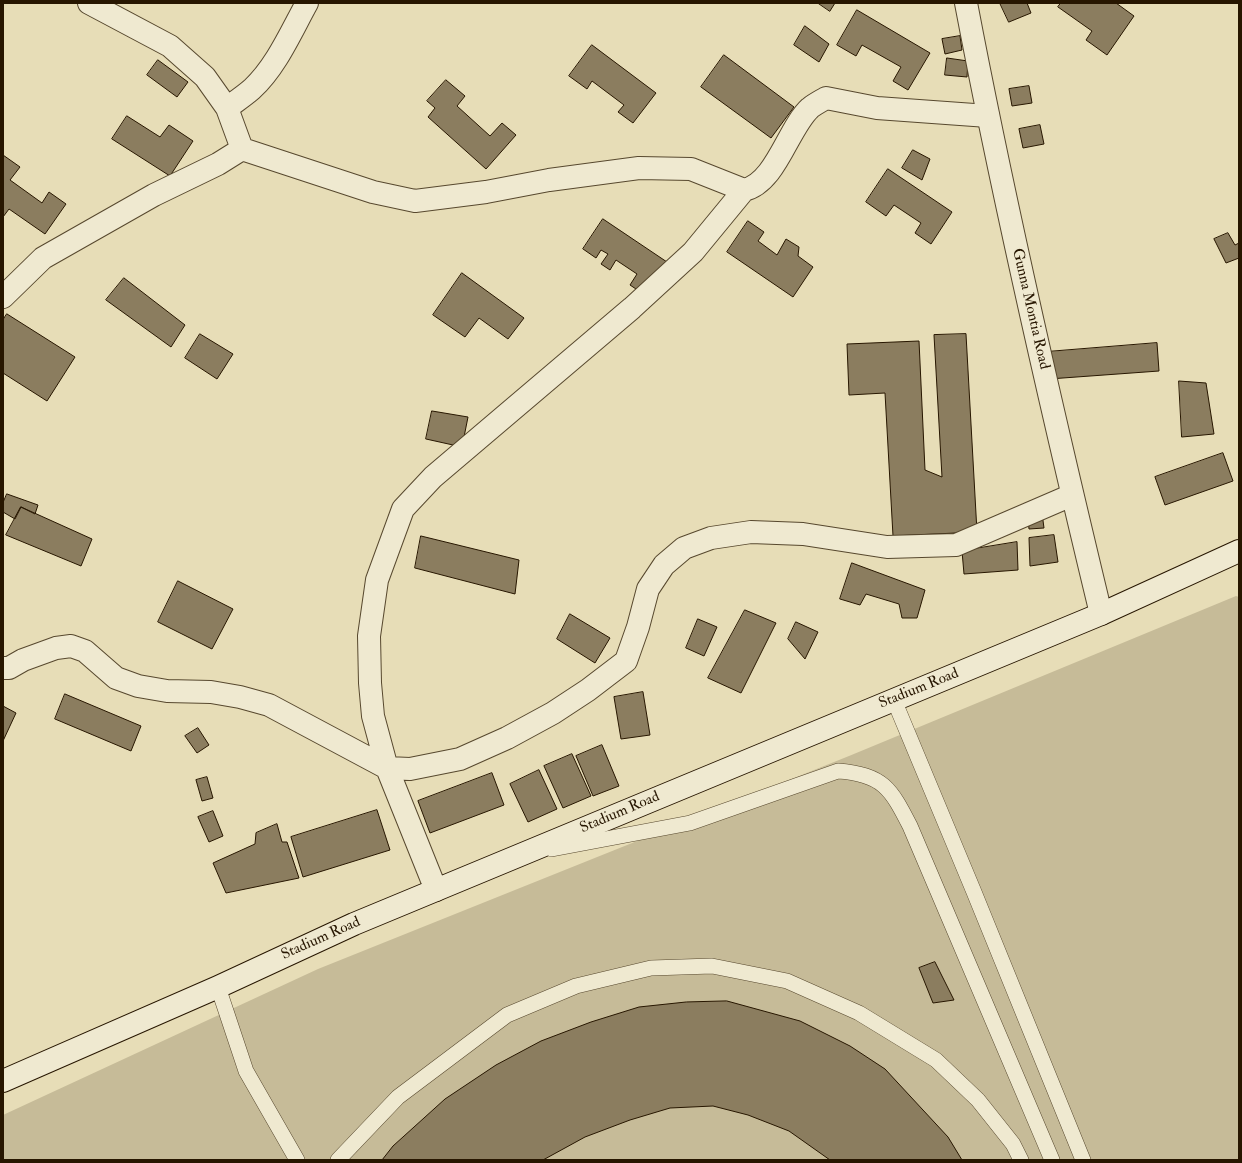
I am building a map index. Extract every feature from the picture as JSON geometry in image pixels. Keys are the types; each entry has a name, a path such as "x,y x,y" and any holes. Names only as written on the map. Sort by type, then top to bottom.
{"street":[{"path":"89,3 170,46 205,77 227,108 242,149"},
{"path":"227,108 252,90 268,71 288,39 307,3"},
{"name":"Gunna Montia Road","path":"966,3 1023,281 1101,614"},
{"path":"242,149 374,192 415,202 486,192 565,177 639,168 691,169 744,190 752,188 771,170 810,108 826,98 877,108 988,116"},
{"path":"3,297 43,258 154,195 218,164 242,149"},
{"path":"436,890 387,768 373,716 369,636 377,580 403,509 433,477 632,308 693,252 744,190"},
{"path":"3,668 9,668 23,660 56,648 70,646 85,651 116,678 138,686 167,691 211,692 240,697 269,706 387,768 410,770 460,759 507,738 553,713 588,690 626,661 638,626 648,589 664,565 684,548 711,538 751,532 803,534 887,547 956,545 1072,495"},
{"name":"Stadium Road","path":"3,1081 218,987 354,924 1101,614 1239,551"}],"lane":[{"path":"894,700 974,892 1082,1160"},
{"path":"516,856 690,823 838,771 857,773 871,778 884,786 894,796 910,826 1052,1160"},
{"path":"338,1160 398,1097 507,1015 576,986 652,968 712,966 787,981 859,1014 936,1060 978,1100 1013,1144 1021,1160"},
{"path":"218,987 246,1071 297,1160"}],"shaded area":[{"path":"1236,596 1239,597 1239,1160 3,1160 3,1115 318,969 849,756"}],"building":[{"path":"818,3 835,3 830,11"},
{"path":"1000,3 1027,3 1031,13 1009,22"},
{"path":"1061,3 1116,3 1134,16 1107,55 1086,40 1092,31 1058,7"},
{"path":"857,10 930,53 908,90 893,81 901,67 862,45 856,56 837,45"},
{"path":"805,26 829,44 819,62 794,45"},
{"path":"960,36 962,50 945,54 942,39"},
{"path":"592,45 656,93 633,123 618,112 624,105 592,81 587,89 569,76"},
{"path":"724,55 794,107 771,138 701,87"},
{"path":"947,58 968,61 967,77 945,75"},
{"path":"158,60 188,82 177,97 147,75"},
{"path":"446,80 465,96 457,106 490,136 502,123 516,135 486,169 428,117 435,108 427,101"},
{"path":"1029,86 1032,103 1012,106 1009,89"},
{"path":"127,116 160,137 169,125 193,141 170,176 112,139"},
{"path":"1040,125 1044,144 1023,148 1019,129"},
{"path":"913,150 930,159 922,180 902,168"},
{"path":"3,155 20,167 10,180 42,203 49,192 66,204 45,234 9,209 3,217"},
{"path":"888,169 952,212 931,244 915,233 921,223 894,205 886,216 866,202"},
{"path":"603,219 667,262 645,295 630,285 637,274 616,260 610,270 601,264 608,254 601,250 596,258 583,249"},
{"path":"748,221 764,232 758,241 777,255 786,239 799,247 798,256 813,267 793,297 727,252"},
{"path":"1228,233 1235,245 1239,243 1239,258 1226,263 1214,239"},
{"path":"462,273 524,318 508,339 479,318 465,337 433,315"},
{"path":"124,278 185,325 171,347 106,300"},
{"path":"7,314 75,357 47,401 3,373 3,320"},
{"path":"200,334 233,354 217,379 185,358"},
{"path":"966,334 977,532 893,536 885,393 849,395 847,344 919,341 925,470 942,477 934,335"},
{"path":"1157,343 1159,371 1049,379 1046,352"},
{"path":"1179,381 1206,383 1214,434 1182,437"},
{"path":"432,411 468,417 462,447 426,439"},
{"path":"1223,453 1233,481 1165,505 1155,477"},
{"path":"7,494 38,505 35,514 21,507 15,519 3,512 3,503"},
{"path":"21,507 92,539 81,566 6,535"},
{"path":"1042,513 1044,528 1029,529 1028,519"},
{"path":"1054,535 1058,562 1030,566 1029,538"},
{"path":"421,536 519,560 515,594 415,568"},
{"path":"1017,542 1018,570 964,574 962,551"},
{"path":"852,563 925,590 917,618 902,618 899,604 866,594 860,605 840,599"},
{"path":"178,581 233,609 212,649 158,622"},
{"path":"745,610 776,623 741,693 708,678"},
{"path":"570,614 610,638 595,663 557,639"},
{"path":"698,619 717,627 704,656 686,648"},
{"path":"796,622 818,632 805,659 788,639"},
{"path":"643,692 650,735 621,739 614,697"},
{"path":"65,694 141,726 131,751 55,719"},
{"path":"3,706 16,713 3,741"},
{"path":"198,728 209,745 197,753 185,736"},
{"path":"602,745 619,786 593,796 576,756"},
{"path":"572,754 591,796 563,808 544,766"},
{"path":"539,770 557,809 528,822 510,784"},
{"path":"492,773 504,805 430,833 418,801"},
{"path":"207,777 213,798 202,801 196,780"},
{"path":"377,810 390,850 303,877 291,837"},
{"path":"213,811 223,836 209,842 198,817"},
{"path":"277,824 282,842 287,842 299,878 226,893 213,863 255,844 256,833"},
{"path":"935,962 954,1000 933,1003 919,968"},
{"path":"727,1001 800,1021 850,1046 885,1069 948,1137 962,1160 830,1160 789,1131 748,1115 713,1106 670,1108 630,1120 585,1137 543,1160 382,1160 393,1146 445,1099 496,1065 541,1041 591,1022 639,1007 686,1002"}]}
